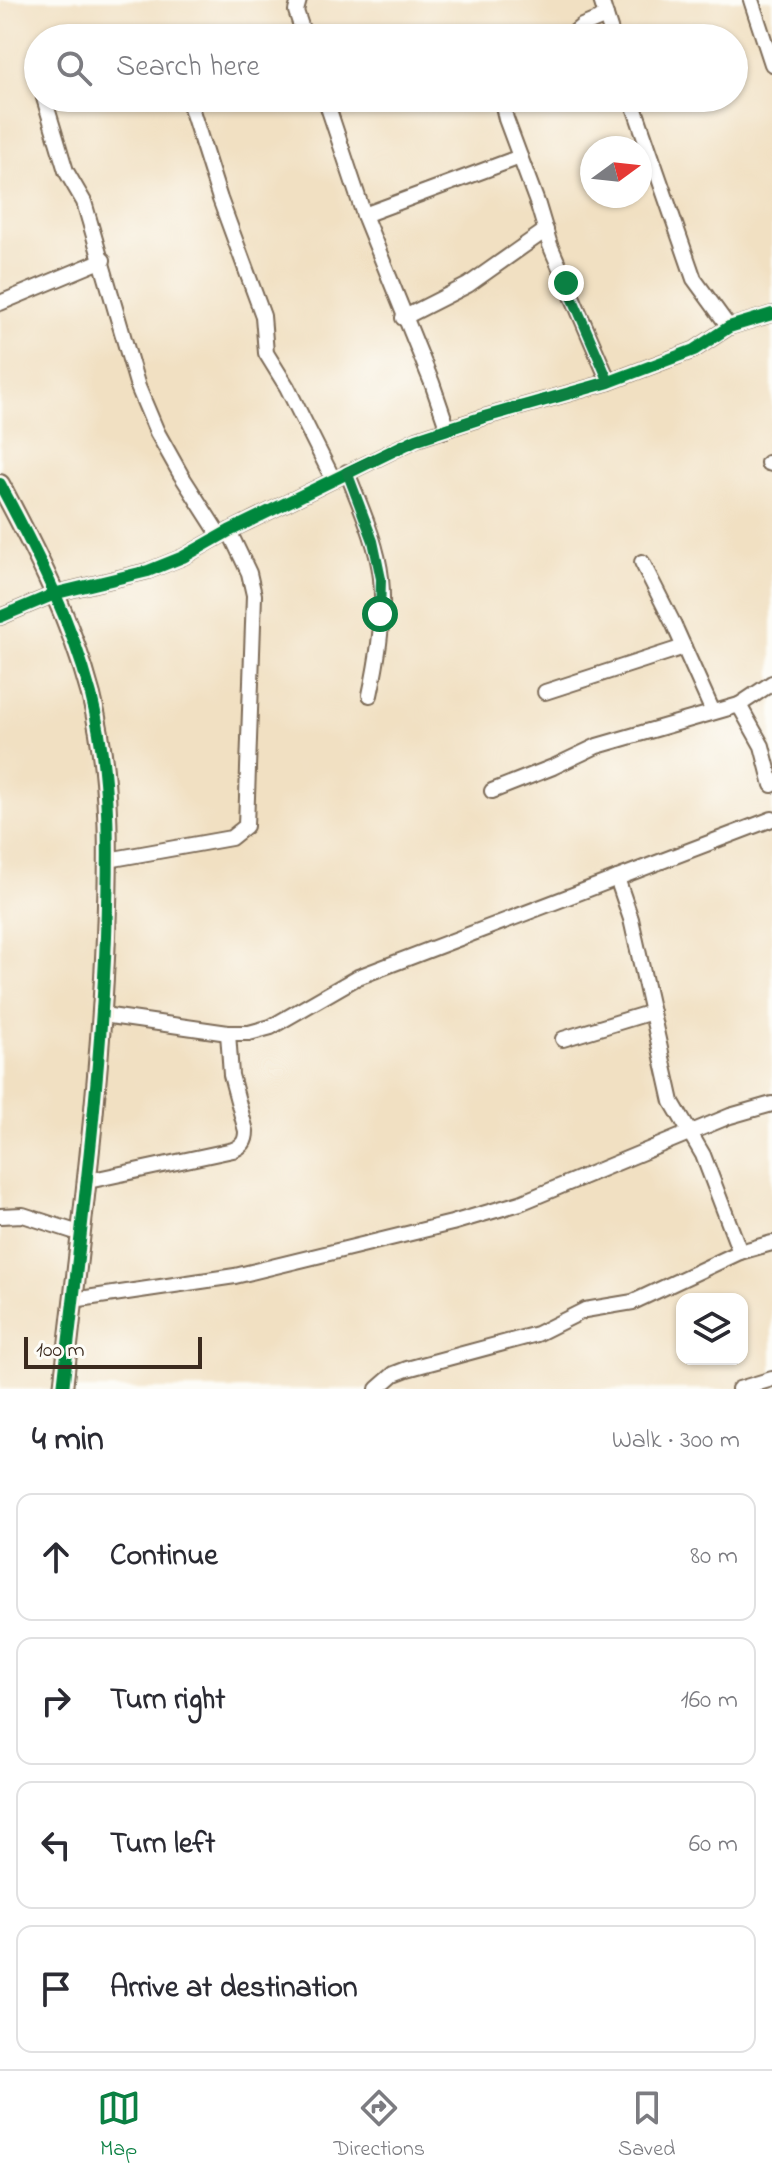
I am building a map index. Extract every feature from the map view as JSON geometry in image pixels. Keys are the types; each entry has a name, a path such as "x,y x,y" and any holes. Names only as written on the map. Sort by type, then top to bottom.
{"street":[{"path":"299,0 296,11 300,24"},
{"path":"601,0 609,24"},
{"path":"751,0 766,24 772,64"},
{"path":"587,24 606,16"},
{"path":"48,112 66,171 84,202 138,387 157,432 181,475 225,533 249,573 254,595 246,826 231,838 108,860"},
{"path":"192,112 263,316 266,353 287,387 333,479"},
{"path":"330,112 364,215 403,318 432,383 445,421 444,431"},
{"path":"504,112 559,267 609,382"},
{"path":"636,112 694,279 729,327"},
{"path":"364,215 520,157"},
{"path":"403,318 468,285 546,230"},
{"path":"0,303 103,260"},
{"path":"0,617 57,593 148,571 183,557 225,533 417,439 609,382 694,350 729,327 772,314"},
{"path":"347,472 373,541 381,579 378,658 370,695"},
{"path":"0,484 57,593 91,697 103,764 108,860 103,1015 88,1181 63,1389"},
{"path":"642,562 713,712"},
{"path":"545,692 684,647"},
{"path":"492,791 597,746 739,705 772,683"},
{"path":"739,705 762,746 772,785"},
{"path":"103,1015 228,1033 249,1033 271,1027 358,977 772,819"},
{"path":"617,878 631,919 672,1102 691,1133 721,1198 740,1252"},
{"path":"563,1039 652,1012"},
{"path":"88,1181 241,1146 246,1131 231,1075 228,1033"},
{"path":"73,1300 235,1276 409,1235 520,1203 730,1116 772,1104"},
{"path":"0,1216 23,1215 82,1234"},
{"path":"377,1389 394,1374 407,1369 537,1334 585,1310 633,1302 740,1252 772,1243"},
{"path":"739,1389 772,1379"}],"cycle path":[{"path":"0,617 57,593 148,571 183,557 229,531 417,439 609,382 694,350 729,327 772,314"},
{"path":"0,484 40,561 74,640 98,725 105,785 108,876 103,993 89,1163 63,1389"}],"route":[{"path":"380,614 381,579 373,541 347,472 417,439 609,382 566,283"}]}
